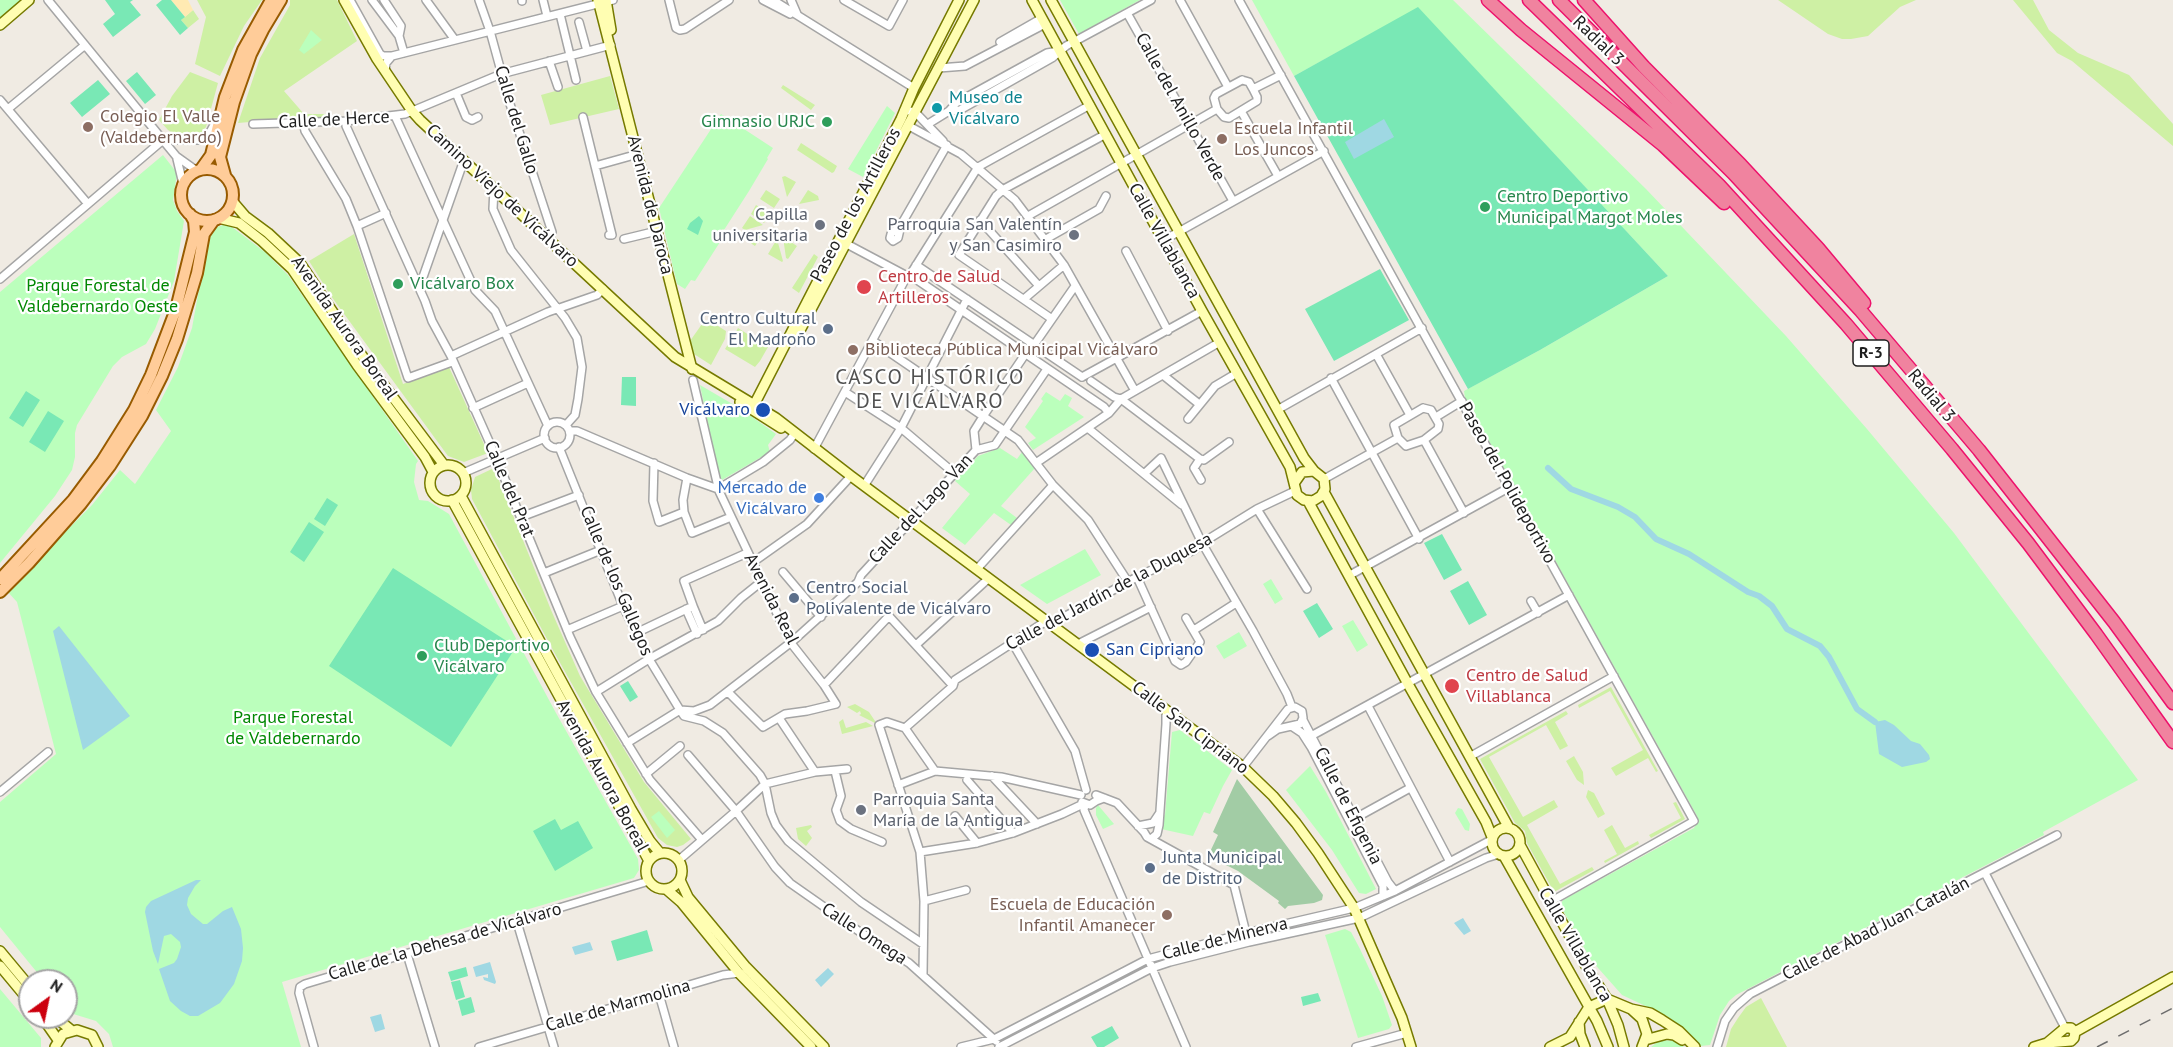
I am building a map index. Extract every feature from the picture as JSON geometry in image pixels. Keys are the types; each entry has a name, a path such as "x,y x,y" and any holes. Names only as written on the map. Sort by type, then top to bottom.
{"highway":[{"path":"1488,0 1521,30 1663,145 1713,192 1895,381"},
{"name":"Radial 3","path":"1529,0 1719,185 1839,316 2028,543 2173,742"},
{"name":"Radial 3","path":"1559,0 1684,122 1803,246 1861,311 1979,450 2100,604 2173,703"},
{"path":"1584,0 1644,67 1741,165 1818,248 1944,399 1979,450"}],"main road":[{"path":"0,25 29,0"},
{"path":"0,579 73,500 102,461 134,410 151,375 179,301 195,232 194,221 182,200 183,184 211,155 225,97 243,50 271,0"},
{"path":"0,592 81,504 110,466 142,416 162,376 177,339 197,273 204,234 216,219 228,211 232,202 232,187 225,175 220,157 234,102 251,54 281,0"},
{"name":"Camino Viejo de Vicálvaro","path":"344,0 385,71 412,111 675,357 690,365"},
{"name":"Paseo de los Artilleros","path":"755,407 845,243 904,118 914,88 959,0"},
{"name":"Paseo de los Artilleros","path":"904,118 915,112 974,0"},
{"name":"Calle Villablanca","path":"1032,0 1290,467 1295,486"},
{"name":"Calle Villablanca","path":"1051,0 1305,459 1314,471"},
{"name":"Avenida de Daroca","path":"605,1 612,38 611,45 690,365"},
{"path":"914,88 924,95"},
{"path":"199,170 214,169 225,175"},
{"name":"Avenida Aurora Boreal","path":"232,202 245,216 300,262 366,360 444,465"},
{"path":"190,214 201,220 216,219"},
{"name":"Avenida Aurora Boreal","path":"216,219 239,223 292,269 357,365 425,457 433,472"},
{"name":"Calle San Cipriano","path":"690,365 696,376 755,407"},
{"name":"Calle San Cipriano","path":"690,365 793,433 912,520 1166,709 1243,768 1273,796 1296,823 1359,918 1411,1047"},
{"path":"444,465 455,466 463,473 466,485 456,498 445,501 434,495 430,483 433,472 444,465"},
{"path":"1308,501 1486,822 1495,851 1501,855 1514,854 1520,845 1518,834 1509,828 1324,492 1324,479 1314,471 1302,472 1295,486 1300,498 1308,501 1317,499 1324,492"},
{"name":"Avenida Aurora Boreal","path":"456,498 631,809 660,853"},
{"name":"Avenida Aurora Boreal","path":"456,498 649,861"},
{"path":"1492,839 1499,829 1509,828"},
{"name":"Calle Villablanca","path":"1520,845 1550,903 1607,999 1624,1047"},
{"path":"666,889 674,886 680,880 683,872 679,860 669,853 660,853 649,861 646,869 649,881 657,887 666,889 681,902 739,973 811,1047"},
{"name":"Calle Villablanca","path":"1501,855 1512,866 1597,1021 1608,1047"},
{"path":"680,880 688,897 746,967 824,1047"},
{"path":"0,951 18,973"},
{"path":"0,966 18,988"},
{"path":"2034,1047 2064,1034 2073,1040 2075,1032 2173,977"},
{"path":"1550,1047 1569,1037 1589,1007 1607,999 1631,1009 1650,1013 1679,1031 1695,1047"},
{"path":"1631,1009 1642,1019 1647,1034 1643,1044"},
{"path":"1579,1022 1580,1034 1585,1047"},
{"path":"48,1029 56,1043 63,1034 77,1030 88,1033 98,1047"},
{"path":"1643,1044 1658,1035 1674,1035 1690,1047"}],"street":[{"path":"48,0 176,156 199,170"},
{"path":"350,0 383,56 392,56 605,1"},
{"path":"372,0 399,36 404,53"},
{"path":"384,0 401,26 399,36"},
{"path":"426,0 455,40"},
{"name":"Calle del Gallo","path":"479,0 552,232 549,238"},
{"path":"543,0 547,16"},
{"path":"669,0 676,28 681,30 729,0"},
{"path":"763,0 798,17"},
{"path":"773,0 914,88"},
{"path":"791,0 798,17"},
{"path":"843,0 889,26 903,0"},
{"path":"928,124 949,111 956,103 1006,75 1050,51 1059,51 1151,0"},
{"path":"1180,0 1228,87"},
{"name":"Paseo del Polideportivo","path":"1239,0 1694,821 1550,903"},
{"name":"Calle del Anillo Verde","path":"1127,13 1233,201"},
{"path":"560,14 576,80"},
{"path":"579,21 587,51"},
{"path":"946,54 954,62 962,64 1043,21"},
{"path":"939,68 965,66 1043,21"},
{"path":"8,109 85,45"},
{"name":"Calle de Herce","path":"253,124 395,117 501,74 611,45"},
{"path":"385,71 386,63 392,56"},
{"path":"549,61 558,87"},
{"path":"1253,88 1281,75"},
{"path":"1246,80 1253,88 1257,101 1229,118 1221,115 1214,98 1228,87 1246,80"},
{"path":"456,93 466,117 472,120 478,117"},
{"path":"0,279 163,140 195,142 206,138 213,128 225,97"},
{"path":"0,99 88,204"},
{"path":"814,448 908,275 978,167 1090,105"},
{"path":"1028,216 1217,109"},
{"path":"1241,111 1278,176"},
{"path":"947,145 915,112 904,118 978,167 1004,189 1028,216 1064,265 1135,391"},
{"path":"395,117 475,290 495,311 548,426"},
{"path":"583,117 612,235 609,235"},
{"name":"Calle del Prat","path":"346,121 346,126 432,321 452,359 497,460 567,630 596,692 646,774 702,840"},
{"path":"303,122 305,131 346,199 408,378 505,332 597,295 603,289"},
{"path":"1052,319 959,255 996,196 1004,189 1106,134"},
{"path":"901,225 947,145"},
{"path":"1164,240 1324,151"},
{"path":"595,166 638,154"},
{"path":"176,156 183,184"},
{"path":"417,283 423,277 464,160"},
{"path":"494,188 494,208 511,250 578,338 581,352 582,367 575,415 568,428 568,442 559,447 552,446 545,438 548,426 559,422 568,428 718,489"},
{"path":"1046,239 1099,209 1106,196"},
{"path":"357,226 386,213"},
{"path":"980,220 1039,286"},
{"path":"624,238 657,231"},
{"path":"845,243 908,275 1110,411"},
{"path":"1126,251 1168,331"},
{"path":"916,265 1082,377"},
{"path":"1024,299 1064,265"},
{"name":"Calle del Lago Van","path":"680,710 694,711 710,705 791,643 858,582 861,575 976,450 974,431 1026,353 1076,286"},
{"path":"864,486 901,428 967,299"},
{"path":"1078,390 1082,377 1202,311"},
{"path":"1278,410 1422,328"},
{"path":"873,340 1018,440 1053,485 1088,520 1128,582"},
{"path":"1036,463 1089,429 1121,399 1220,342"},
{"path":"1376,354 1410,415"},
{"path":"976,450 995,445 1047,369"},
{"path":"1188,419 1215,386 1238,373"},
{"path":"1163,375 1199,404"},
{"path":"1331,378 1419,539"},
{"path":"693,380 718,489"},
{"path":"1091,381 1114,397 1121,399 1200,459 1204,460 1228,442"},
{"path":"474,408 528,383"},
{"path":"845,392 901,428 954,473"},
{"path":"1436,417 1462,401"},
{"path":"1427,408 1436,417 1438,429 1424,440 1406,446 1398,438 1394,425 1410,415 1427,408"},
{"path":"1089,429 1184,506"},
{"path":"718,489 763,462 793,433"},
{"path":"463,473 545,438"},
{"path":"1324,479 1398,438"},
{"path":"1424,440 1464,513"},
{"name":"Calle de los Gallegos","path":"559,447 623,606 649,659 680,710"},
{"path":"1145,473 1161,459 1202,543 1281,682 1288,709 1284,719 1291,726"},
{"path":"1200,459 1194,468 1201,480"},
{"path":"654,464 653,501 659,522 684,512"},
{"path":"753,563 807,524 850,476"},
{"path":"687,478 683,500 684,512 692,533 731,517"},
{"path":"978,569 1053,485"},
{"name":"Calle del Jardín de la Duquesa","path":"905,728 953,686 955,680 1012,642 1043,623 1051,624 1137,577 1194,550 1295,486"},
{"path":"1350,575 1510,487"},
{"name":"Avenida Real","path":"718,489 791,643 836,704 785,714 779,718"},
{"path":"521,517 579,495"},
{"path":"1257,509 1307,589"},
{"path":"544,573 601,550"},
{"path":"700,632 689,608 684,581 747,553"},
{"path":"783,572 821,617"},
{"path":"1137,577 1178,664 1181,665 1200,644 1200,640 1186,618"},
{"path":"916,645 989,578"},
{"path":"596,692 649,659 718,621 761,582"},
{"path":"1311,736 1569,595"},
{"path":"1531,601 1538,613"},
{"path":"1194,630 1236,603"},
{"path":"567,630 623,606"},
{"path":"1078,644 1150,607"},
{"path":"636,633 689,608"},
{"path":"824,685 889,616 953,686"},
{"path":"1012,642 1075,751 1083,792 1081,799 1090,802"},
{"path":"1471,756 1614,676"},
{"path":"728,692 763,727 779,718 815,772"},
{"path":"1368,706 1450,862"},
{"path":"1151,839 1158,832 1166,709"},
{"path":"1268,736 1278,729 1300,724 1303,720 1300,710 1288,709"},
{"path":"1243,768 1288,709"},
{"path":"627,743 680,710 684,716 704,721 723,733 760,775 765,784 776,825 788,841 861,902 923,944"},
{"name":"Calle de Efigenia","path":"1303,720 1371,857 1383,886 1383,896"},
{"path":"923,974 924,901 920,852 879,725 887,722 905,728 935,771"},
{"name":"Calle de Efigenia","path":"1291,726 1306,738 1352,820"},
{"path":"646,774 680,746"},
{"path":"0,792 48,752"},
{"name":"Calle Omega","path":"688,755 736,811 775,867 790,883 923,974 1001,1047"},
{"path":"679,860 765,784 815,772 847,769"},
{"path":"835,771 841,796 836,810 840,821 851,830 882,842"},
{"path":"898,785 935,771 992,776 1083,792 1091,790 1087,817 1186,1047"},
{"path":"992,776 1036,824"},
{"path":"967,780 1013,833"},
{"path":"1352,820 1410,788"},
{"path":"750,798 760,796 768,800"},
{"path":"920,852 977,843 1013,833 1104,798 1117,803 1143,828 1145,836 1233,885 1246,933"},
{"path":"1143,828 1154,821 1159,814"},
{"path":"955,816 977,843"},
{"name":"Calle de Abad Juan Catalán","path":"1717,1047 1725,1021 1734,1008 1750,994 2057,835"},
{"name":"Calle de Minerva","path":"961,1047 994,1039 1148,959 1353,908 1395,891 1492,839"},
{"name":"Calle de Minerva","path":"1001,1047 1152,968 1249,942 1359,918 1486,858 1501,855"},
{"name":"Calle de Efigenia","path":"1371,857 1395,891"},
{"path":"1985,873 2064,1034"},
{"name":"Calle de la Dehesa de Vicálvaro","path":"314,1047 300,1001 300,987 312,981 649,881"},
{"path":"924,901 966,890"},
{"path":"517,922 554,1047"},
{"path":"407,954 435,1047"},
{"path":"723,975 728,966 728,960"},
{"name":"Calle de Marmolina","path":"479,1047 723,975 739,973"},
{"path":"659,994 674,1047"},
{"path":"1356,1047 1407,1033"}],"green space":[{"path":"0,0 22,0 0,18"},
{"path":"105,0 133,0 130,2 141,15 113,37 103,24 115,14"},
{"path":"162,0 171,0 185,17 181,20 188,28 180,35 156,5"},
{"path":"197,0 262,0 244,26 220,76 195,64 206,17"},
{"path":"290,0 337,0 357,41 284,91 304,114 326,114 327,118 238,123 260,58 290,5"},
{"path":"1060,0 1140,0 1079,34"},
{"path":"1252,0 1453,0 1646,189 1786,336 1954,533 2138,780 2043,832 2044,835 1736,995 1720,1015 1710,1045 1701,1046 1686,1030 1667,1016 1622,995 1591,960 1560,905 1563,900 1694,828 1698,821 1697,816 1465,398 1464,391 1668,276 1418,8 1294,76"},
{"path":"1778,0 1916,0 1900,7 1868,36 1842,39 1828,34"},
{"path":"2013,0 2033,0 2049,30 2078,53 2129,75 2173,124 2173,146 2072,61 2057,53"},
{"name":"Centro Deportivo Municipal Margot Moles","path":"1418,7 1668,276 1468,389 1294,76"},
{"path":"193,10 199,19 188,28 181,20"},
{"path":"311,30 322,40 304,54 299,50"},
{"path":"137,72 156,95 145,104 126,81"},
{"path":"190,72 218,83 206,127 199,136 175,134 159,120 172,96"},
{"path":"610,76 619,109 550,125 541,95"},
{"path":"98,80 110,94 82,117 70,103"},
{"path":"783,85 815,105 811,110 781,88"},
{"path":"887,106 895,113 863,177 848,169"},
{"path":"721,114 773,148 749,191 716,239 720,242 695,281 691,280 685,289 677,284 659,208"},
{"path":"801,143 837,166 834,172 832,173 797,150"},
{"name":"Parque Forestal de Valdebernardo Oeste","path":"163,155 177,173 173,200 184,221 174,281 155,329 146,344 122,357 113,366 77,425 72,470 55,496 0,563 0,292"},
{"path":"785,176 796,182 787,197 782,177"},
{"path":"766,190 780,199 774,208 760,199"},
{"path":"808,190 818,196 819,200 799,204"},
{"path":"756,205 770,214 764,223 751,214"},
{"path":"699,216 703,221 698,235 687,229 690,223"},
{"path":"750,216 763,225 745,230 742,228"},
{"name":"Parque Forestal de Valdebernardo","path":"223,225 232,227 266,253 288,275 418,461 414,482 419,500 428,501 449,514 638,859 639,870 634,878 282,982 301,1047 113,1047 109,1034 96,1021 78,1015 78,969 34,969 0,927 0,802 56,754 17,602 7,591 92,505 120,470 135,484 171,431 156,410 178,367 192,328 209,234"},
{"path":"765,231 755,246 741,237 742,236"},
{"path":"354,234 403,384 449,367 488,453 464,462 448,456 331,296 309,261"},
{"path":"783,237 797,246 788,259 786,258"},
{"path":"777,239 783,261 782,262 768,254"},
{"path":"814,254 818,257 799,293 792,288"},
{"path":"1380,269 1409,320 1334,361 1305,309"},
{"path":"710,321 726,331 725,339 711,365 694,354 690,341 702,324"},
{"path":"738,328 768,347 755,367 725,349"},
{"path":"622,377 636,377 636,406 621,405"},
{"path":"700,385 741,409 776,434 768,445 770,452 722,480 718,474"},
{"path":"26,391 40,400 23,427 9,418"},
{"path":"1046,392 1060,401 1065,394 1072,398 1068,406 1084,417 1033,450 1028,443 1036,438 1025,427 1043,401 1041,399"},
{"path":"48,411 64,421 45,452 29,442"},
{"path":"1000,448 1017,459 1022,452 1035,468 1001,506 1017,518 1011,525 994,513 965,545 942,528 970,494 955,481 978,456"},
{"path":"494,468 580,676 644,782 691,839 683,845 677,847 667,845 658,838 472,499 471,490 475,477"},
{"path":"327,498 338,505 325,526 314,519"},
{"path":"309,522 324,532 304,562 290,552"},
{"path":"1442,534 1462,570 1444,580 1424,543"},
{"path":"1085,549 1101,575 1047,604 1020,585"},
{"name":"Club Deportivo Vicálvaro","path":"393,568 516,647 451,747 329,666"},
{"path":"1271,579 1283,599 1275,604 1263,584"},
{"path":"1468,581 1487,615 1469,625 1450,591"},
{"path":"1317,603 1333,629 1319,638 1303,611"},
{"path":"1353,620 1368,645 1357,652 1342,626"},
{"path":"1239,632 1247,646 1224,659 1216,646"},
{"path":"628,681 638,697 630,702 620,686"},
{"path":"1611,687 1658,771 1656,772 1648,758 1616,776 1611,768 1643,750 1610,691 1579,708 1578,705"},
{"path":"855,704 869,712 877,724 859,715 860,711 857,713 847,707"},
{"path":"1566,711 1568,714 1555,722 1568,746 1560,750 1546,725 1489,757 1523,817 1554,800 1558,807 1527,825 1560,884 1592,867 1594,870 1554,892 1527,843 1525,831 1515,823 1480,759"},
{"path":"843,719 846,728 866,722 873,726 842,734 839,722"},
{"path":"1180,730 1232,770 1210,814 1204,812 1193,836 1161,829 1162,816 1165,815 1172,732"},
{"path":"1574,756 1583,772 1584,785 1577,780 1566,761"},
{"path":"1310,766 1326,792 1376,889 1366,894 1359,893 1332,850 1286,790"},
{"path":"1237,779 1323,895 1322,900 1288,906 1285,909 1278,903 1279,901 1238,871 1208,856 1218,835 1213,832"},
{"path":"1588,790 1594,793 1605,814 1598,818 1586,797"},
{"path":"1676,802 1685,819 1651,838 1649,835 1681,818 1673,803"},
{"path":"1098,805 1114,824 1103,829 1096,815"},
{"path":"1458,808 1462,809 1470,824 1469,831 1465,830 1455,813"},
{"path":"659,811 675,830 667,838 651,817"},
{"path":"555,819 561,830 578,821 593,848 555,871 533,831"},
{"path":"811,825 812,827 807,831 812,838 806,846 798,839 796,828"},
{"path":"1612,825 1625,848 1638,841 1639,844 1605,863 1604,861 1617,854 1604,830"},
{"path":"1345,929 1351,932 1360,949 1382,996 1392,1025 1389,1029 1358,1038 1325,935"},
{"path":"647,930 653,951 617,961 611,941"},
{"path":"466,967 468,976 451,981 448,972"},
{"path":"460,980 465,997 456,1000 451,982"},
{"path":"0,989 18,1011 18,1029 33,1029 41,1038 41,1047 0,1047"},
{"path":"1318,993 1321,1001 1303,1006 1301,997"},
{"path":"471,997 475,1012 462,1016 458,1001"},
{"path":"1761,998 1787,1047 1726,1047 1731,1029 1738,1018 1746,1007"},
{"path":"1112,1026 1119,1038 1104,1047 1097,1047 1091,1037"},
{"path":"1660,1040 1676,1041 1684,1047 1651,1047"}],"sand":[{"path":"171,0 188,0 193,10 185,17"}],"water":[{"path":"1384,119 1394,137 1354,159 1345,142"},
{"path":"59,626 130,716 83,750 53,631"},
{"path":"1885,720 1911,741 1920,744 1930,759 1902,767 1879,754 1875,722"},
{"path":"196,880 201,880 188,898 187,905 191,914 203,924 207,924 232,907 241,929 243,948 242,961 234,984 220,1003 198,1016 190,1016 170,1001 159,969 174,963 181,947 180,942 171,934 164,936 158,964 145,912 151,901"},
{"path":"1463,918 1471,931 1464,935 1454,923"},
{"path":"590,942 593,950 575,955 572,947"},
{"path":"490,962 495,984 484,980 483,977 488,978 488,974 476,977 473,967"},
{"path":"828,968 834,974 821,987 815,980"},
{"path":"381,1014 385,1029 375,1032 370,1017"}],"waterway":[{"path":"1548,468 1571,489 1618,507 1635,517 1656,539 1689,554 1772,606 1787,629 1820,646 1829,657 1857,709 1875,722"}],"railway":[{"path":"2097,1047 2173,1008"}],"place":[{"name":"Museo de Vicálvaro","path":"937,108"},
{"name":"Gimnasio URJC","path":"827,122"},
{"name":"Colegio El Valle (Valdebernardo)","path":"88,127"},
{"name":"Escuela Infantil Los Juncos","path":"1222,139"},
{"name":"Centro Deportivo Municipal Margot Moles","path":"1485,207"},
{"name":"Capilla universitaria","path":"820,225"},
{"name":"Parroquia San Valentín y San Casimiro","path":"1074,235"},
{"name":"Vicálvaro Box","path":"398,284"},
{"name":"Centro de Salud Artilleros","path":"864,287"},
{"name":"Centro Cultural El Madroño","path":"828,329"},
{"name":"Biblioteca Pública Municipal Vicálvaro","path":"853,350"},
{"name":"Vicálvaro","path":"763,410"},
{"name":"Mercado de Vicálvaro","path":"819,498"},
{"name":"Centro Social Polivalente de Vicálvaro","path":"794,598"},
{"name":"San Cipriano","path":"1092,650"},
{"name":"Club Deportivo Vicálvaro","path":"422,656"},
{"name":"Centro de Salud Villablanca","path":"1452,686"},
{"name":"Parroquia Santa María de la Antigua","path":"861,810"},
{"name":"Junta Municipal de Distrito","path":"1150,868"},
{"name":"Escuela de Educación Infantil Amanecer","path":"1167,915"}],"district":[{"name":"CASCO HISTÓRICO DE VICÁLVARO","path":"930,390"}]}
